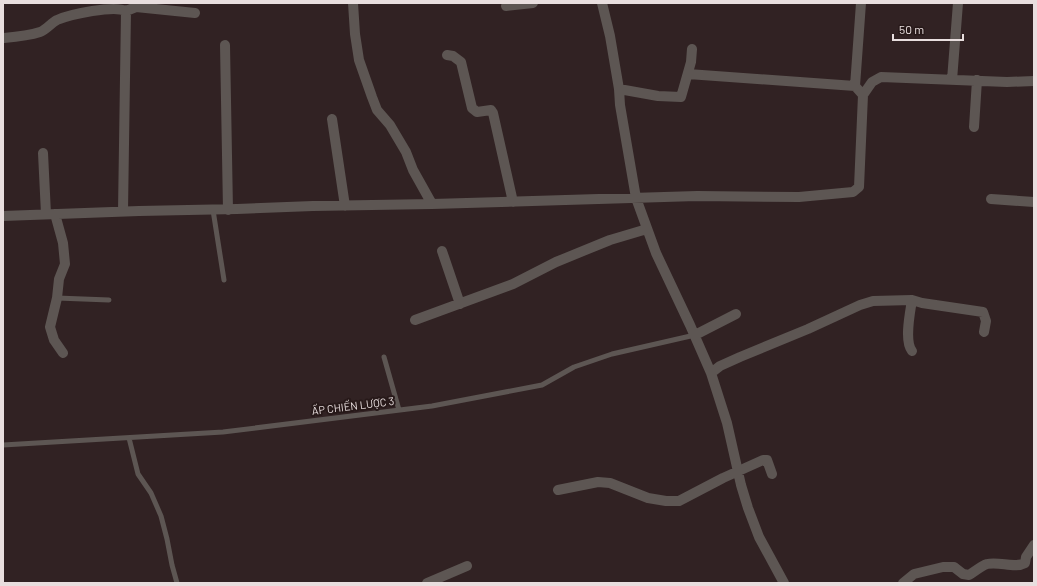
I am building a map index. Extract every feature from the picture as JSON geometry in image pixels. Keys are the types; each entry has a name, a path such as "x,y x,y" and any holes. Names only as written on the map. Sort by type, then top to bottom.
{"street":[{"path":"353,3 355,34 359,60 377,110 390,125 406,152 413,170 432,204"},
{"path":"506,6 533,3"},
{"path":"602,3 610,36 636,198 656,253 695,335 711,373 727,423 748,508 759,537 784,583"},
{"path":"855,86 861,3"},
{"path":"952,80 958,3"},
{"path":"3,38 26,36 40,32 56,20 79,14 109,9 121,9 126,11 136,7 161,6 195,13"},
{"path":"123,211 126,11"},
{"path":"225,45 228,210"},
{"path":"619,89 658,96 681,97 691,62 692,49"},
{"path":"447,55 453,56 461,62 472,108 477,112 491,110 493,113 513,202"},
{"path":"688,74 855,86 862,94"},
{"path":"3,216 123,211 228,210 313,206 513,202 697,196 799,197 853,192 859,187 862,94 872,82 881,77 1034,81"},
{"path":"974,127 977,80"},
{"path":"332,119 345,206"},
{"path":"43,152 51,214 63,244 65,264 59,279 57,298 50,327 54,340 63,353"},
{"path":"991,199 1034,202"},
{"path":"415,320 513,284 556,262 610,240 647,229"},
{"path":"442,251 460,304"},
{"path":"711,373 720,366 740,357 808,329 860,305 873,301 912,300 922,303 983,312 986,321 984,332"},
{"path":"912,300 908,345 912,351"},
{"path":"695,335 736,314"},
{"path":"558,490 598,482 610,483 648,498 666,502 679,501 723,478 763,460 767,460 772,474"},
{"path":"903,583 914,574 943,566 954,567 963,574 968,575 986,564 996,563 1020,566 1025,563 1026,557 1034,545"},
{"path":"427,583 467,566"}],"lane":[{"path":"213,210 224,280"},
{"path":"57,298 109,300"},
{"name":"ẤP CHIẾN LƯỢC 3","path":"3,445 223,432 399,408 432,406 542,385 574,367 612,354 695,335"},
{"path":"384,357 399,408"},
{"path":"129,438 138,474 151,493 161,516 177,583"}]}
